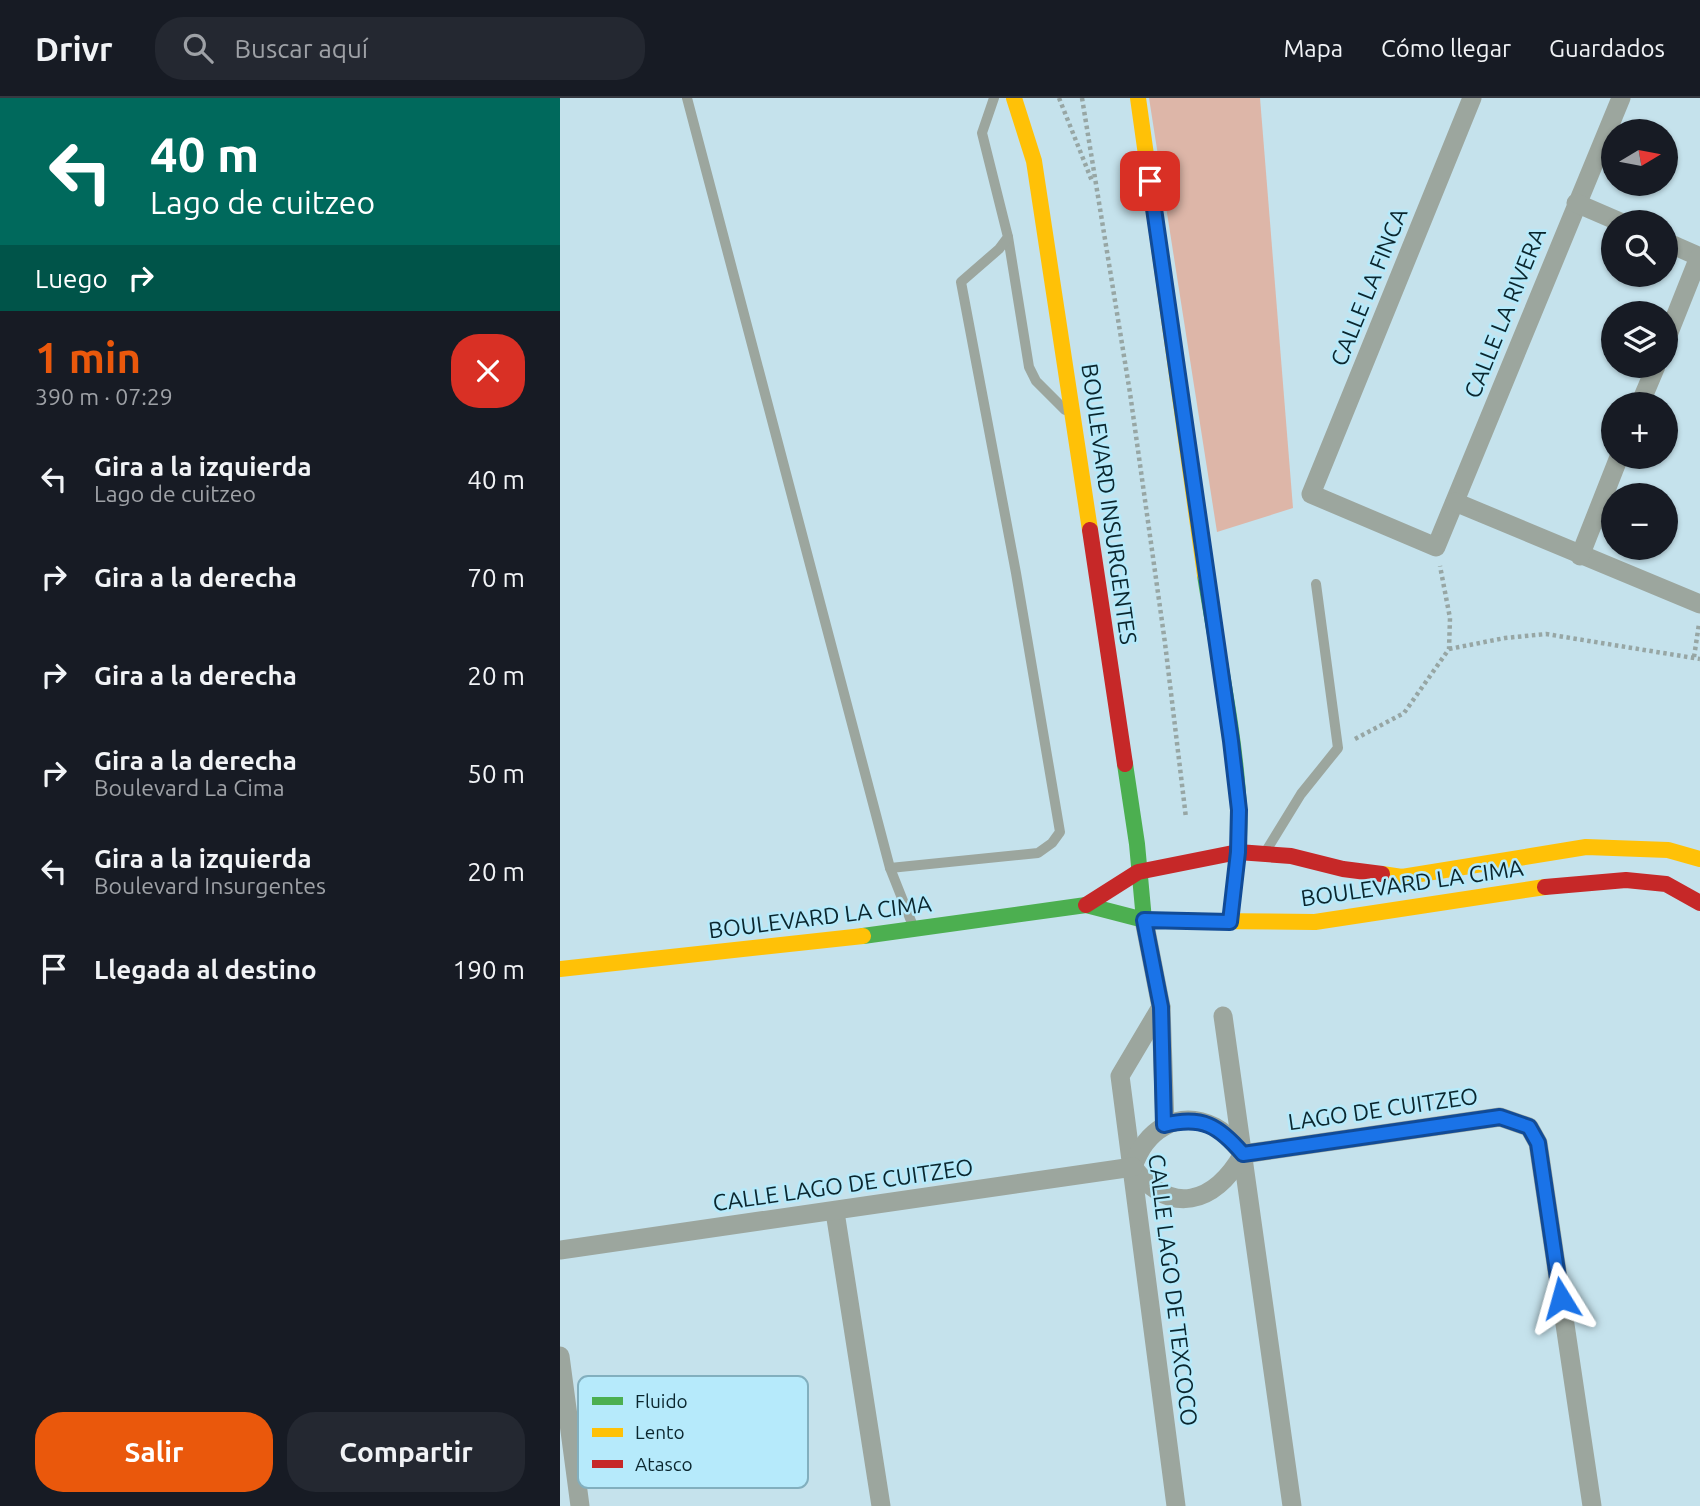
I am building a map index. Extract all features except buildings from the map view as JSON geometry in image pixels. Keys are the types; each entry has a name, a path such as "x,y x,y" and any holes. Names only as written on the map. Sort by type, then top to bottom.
{"street":[{"name":"BOULEVARD INSURGENTES","path":"1014,98 1034,161 1137,844 1144,920"},
{"path":"1138,98 1239,810 1238,852 1230,922"},
{"name":"CALLE LA FINCA","path":"1436,547 1311,494 1472,98"},
{"name":"CALLE LA RIVERA","path":"1436,547 1621,98"},
{"path":"1576,203 1601,214"},
{"path":"1678,247 1700,257 1678,311"},
{"path":"1580,556 1614,469"},
{"path":"1455,502 1700,604"},
{"name":"BOULEVARD LA CIMA","path":"1086,905 1138,872 1238,852 1291,856 1343,870 1402,877 1586,847 1668,850 1700,859"},
{"name":"BOULEVARD LA CIMA","path":"560,969 915,930 1086,905 1144,920 1315,922 1534,888 1626,880 1666,884 1700,903"},
{"path":"1144,920 1161,1007 1164,1125"},
{"name":"CALLE LAGO DE TEXCOCO","path":"1161,1007 1120,1076 1176,1506"},
{"path":"1223,1016 1293,1506"},
{"name":"LAGO DE CUITZEO","path":"1243,1154 1500,1117 1529,1127 1538,1143 1591,1506"},
{"path":"1182,1121 1200,1121 1217,1128 1231,1139 1243,1154 1232,1173 1218,1187 1200,1196 1181,1198 1162,1194 1145,1183 1133,1167 1138,1150 1150,1135 1164,1125 1182,1121"},
{"name":"CALLE LAGO DE CUITZEO","path":"560,1250 1133,1167"},
{"path":"835,1212 881,1506"},
{"path":"560,1356 580,1506"}],"lane":[{"path":"687,98 890,868 915,930"},
{"path":"994,98 982,133 1008,237 1029,367 1036,381 1073,418"},
{"path":"890,868 1038,853 1052,843 1060,831 1016,573 961,282 999,249 1008,237"},
{"path":"1263,854 1301,794 1338,748 1317,584"}],"path":[{"path":"1059,98 1096,192"},
{"path":"1082,98 1130,393 1186,818"},
{"path":"1338,748 1404,713 1450,649 1450,618 1436,547"},
{"path":"1450,649 1505,638 1546,634 1697,658 1700,620"}],"shaded area":[{"path":"1149,98 1260,98 1293,508 1217,532"}],"traffic: fast":[{"path":"1205,575 1230,721 1237,780 1238,852 1230,922"},
{"path":"1125,764 1137,844 1144,920"},
{"path":"863,936 1086,905 1144,920 1202,921"}],"traffic: slow":[{"path":"1014,98 1034,161 1090,530"},
{"path":"1138,98 1205,575"},
{"path":"1382,874 1402,877 1586,847 1668,850 1700,859"},
{"path":"1202,921 1315,922 1545,887"},
{"path":"560,969 863,936"}],"traffic: jam":[{"path":"1090,530 1125,764"},
{"path":"1086,905 1138,872 1238,852 1291,856 1343,869 1382,874"},
{"path":"1545,887 1626,880 1666,884 1700,903"}],"route":[{"path":"1150,181 1239,810 1238,852 1230,922 1144,920 1161,1007 1164,1125 1200,1121 1217,1128 1231,1139 1243,1154 1500,1117 1529,1127 1538,1143 1561,1298"}]}
